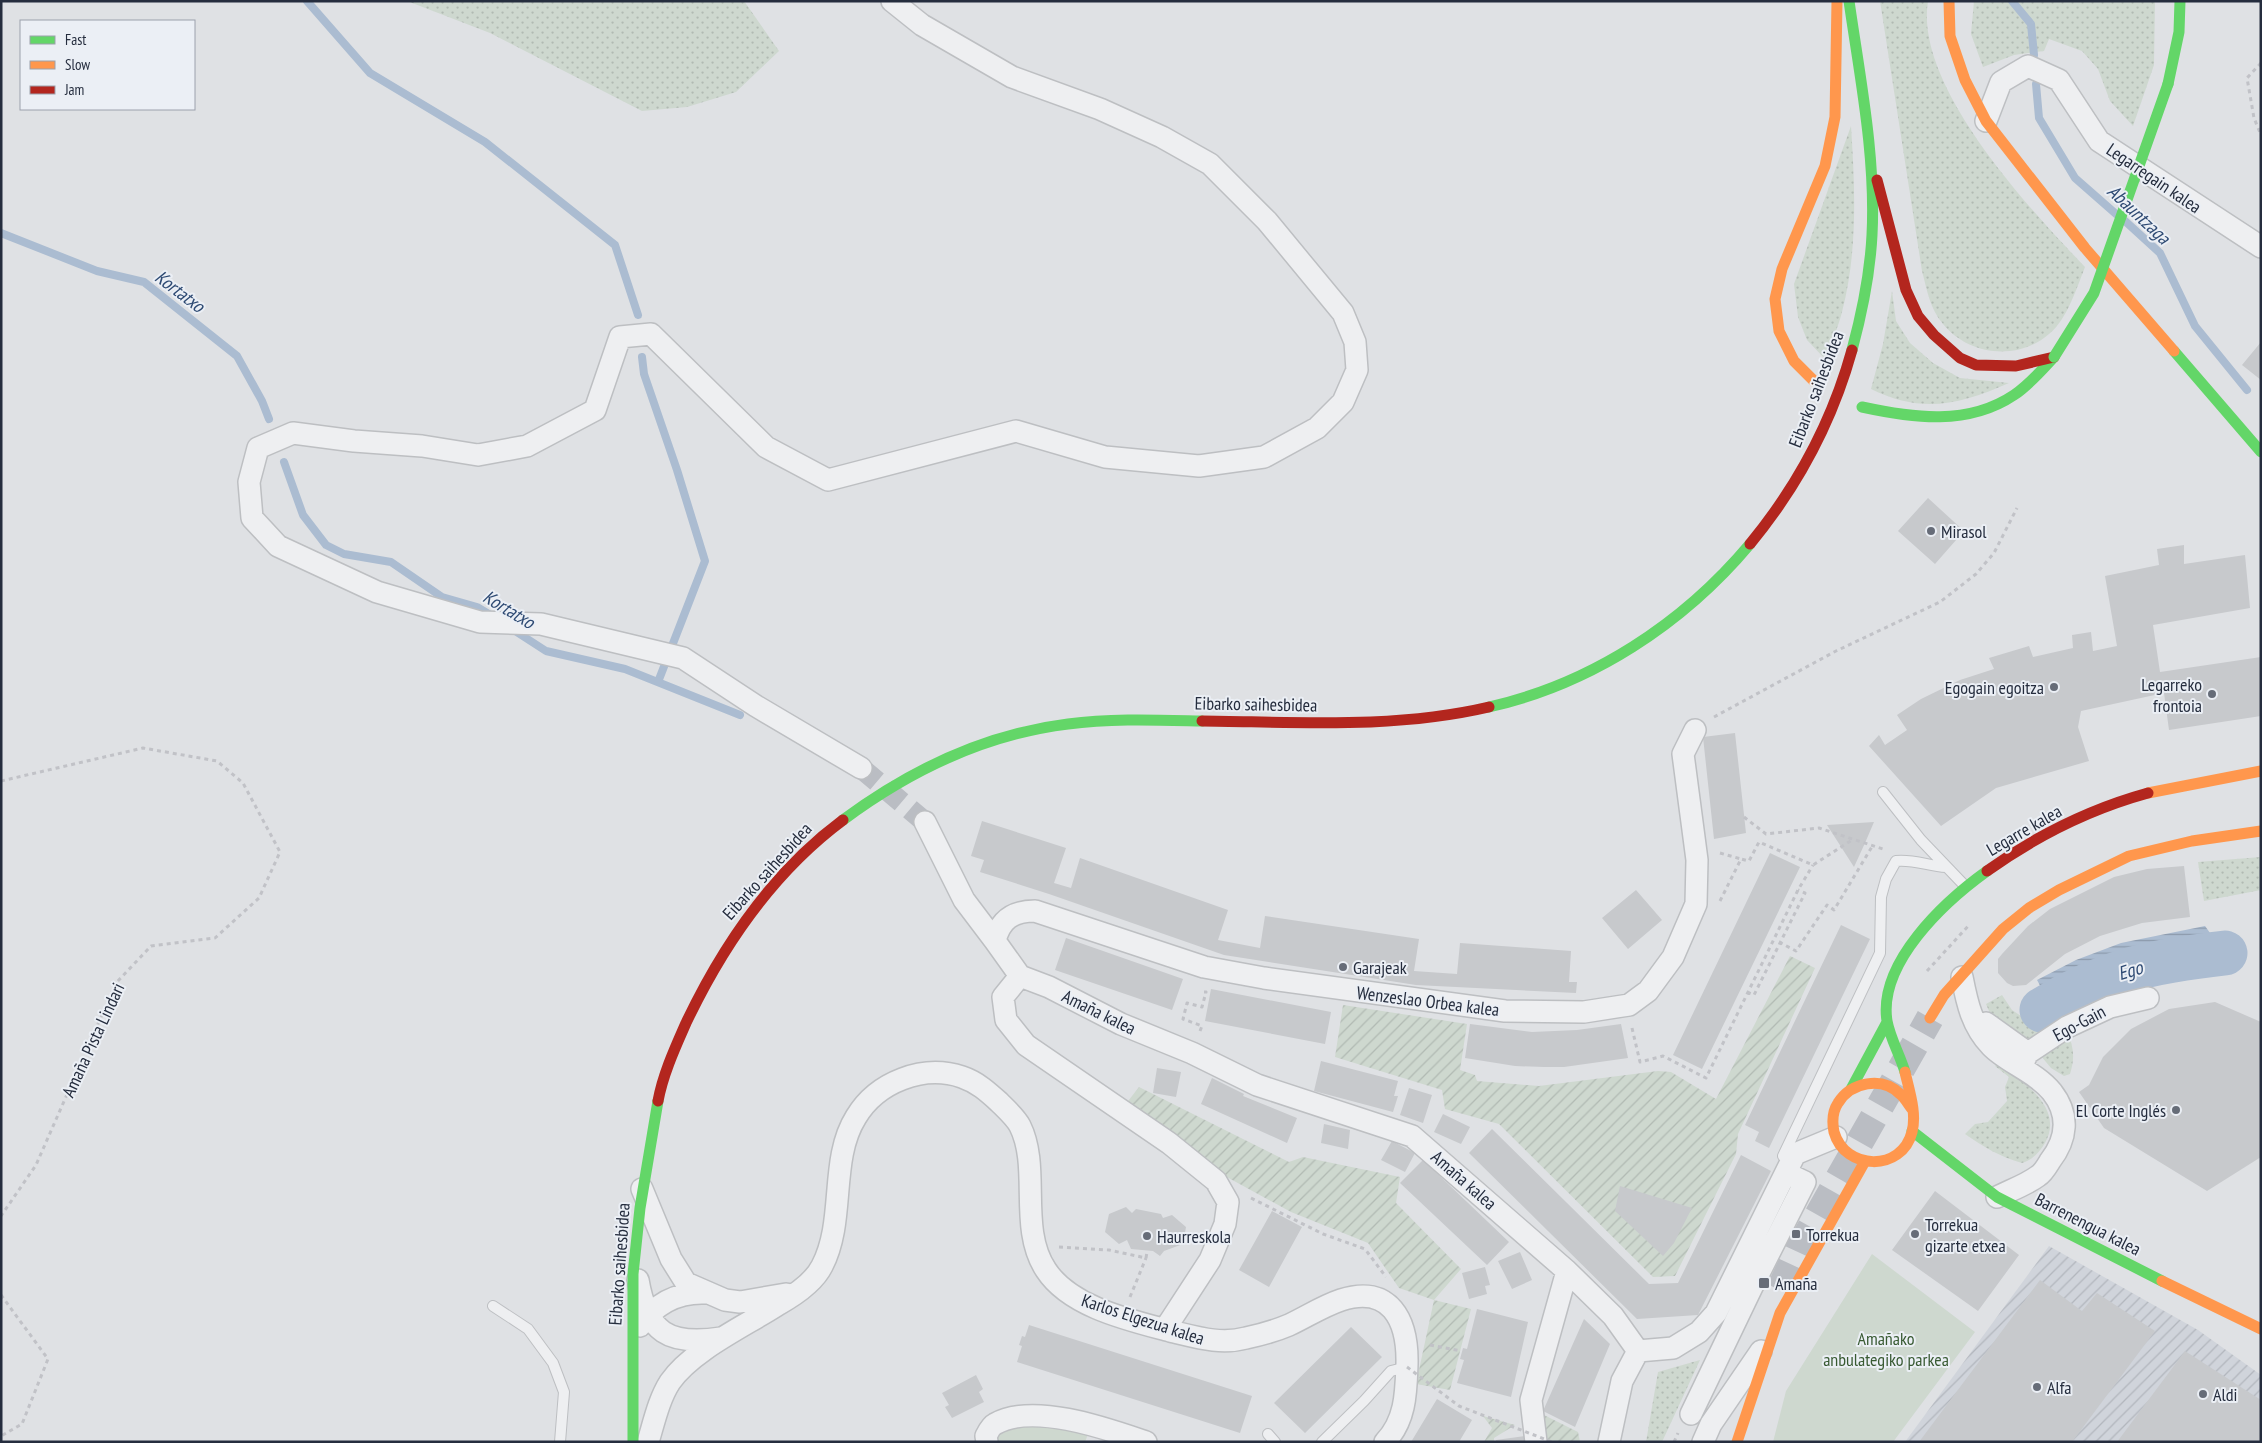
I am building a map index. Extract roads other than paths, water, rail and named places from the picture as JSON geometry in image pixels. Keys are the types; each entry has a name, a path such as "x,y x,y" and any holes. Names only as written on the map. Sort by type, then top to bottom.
{"main road":[{"path":"1814,381 1794,361 1779,331 1775,300 1782,268 1825,166 1835,117 1837,1"},
{"name":"Eibarko saihesbidea","path":"633,1442 631,1350 634,1256 642,1189 663,1082 691,1008 720,953 756,904 801,854 837,821 863,802 944,757 986,743 1061,724 1178,720 1382,723 1494,705 1538,694 1593,671 1639,644 1707,592 1739,561 1767,527 1795,486 1821,436 1848,364 1865,297 1872,240 1870,156 1849,1"},
{"path":"1949,1 1950,36 1965,80 1986,121 2085,248 2261,452"},
{"path":"1862,407 1899,416 1956,418 1990,408 2014,395 2054,357 2094,294 2168,84 2177,45 2181,15 2180,1"},
{"path":"1870,156 1906,290 1918,316 1934,335 1960,358 1976,366 2016,366 2054,357"},
{"name":"Legarre kalea","path":"1887,1022 1889,990 1899,962 1922,931 1965,887 2049,832 2100,809 2163,791 2261,771"},
{"path":"1930,1018 1944,995 2003,929 2029,908 2059,890 2129,856 2192,841 2261,831"},
{"path":"1851,1089 1887,1022"},
{"path":"1887,1022 1899,1052 1912,1109 1912,1131 1906,1146 1897,1155 1886,1160 1864,1162 1846,1153 1833,1129 1833,1115 1838,1102 1858,1084 1872,1081 1885,1083 1896,1089 1906,1098 1912,1109"},
{"name":"Barrenengua kalea","path":"1912,1131 1997,1197 2195,1298 2261,1329"},
{"path":"1737,1442 1780,1313 1864,1162"}],"street":[{"path":"861,768 756,706 683,658 541,624 480,622 377,592 278,546 252,518 249,482 258,448 293,433 354,441 422,446 478,455 527,446 595,410 620,337 651,334 766,447 828,480 1016,431 1105,457 1199,466 1264,457 1317,428 1343,402 1357,370 1355,342 1343,313 1267,221 1210,164 1162,136 1100,109 1012,77 922,25 892,1"},
{"name":"Legarregain kalea","path":"1986,121 2001,82 2028,66 2059,80 2099,141 2261,247"},
{"name":"Wenzeslao Orbea kalea","path":"995,941 998,927 1008,917 1026,911 1034,911 1204,967 1264,978 1505,1011 1584,1012 1629,1005 1648,991 1672,957 1696,904 1698,860 1683,754 1695,730"},
{"path":"925,822 964,900 1020,976 1003,997 1006,1020 1026,1045 1169,1143 1216,1181 1228,1202 1226,1224 1210,1260 1165,1330"},
{"name":"Amaña kalea","path":"1020,976 1049,987 1121,1024 1192,1053 1258,1085 1412,1136 1566,1271 1613,1316 1638,1351"},
{"path":"1962,977 1968,1010 1978,1030 1992,1047 2024,1059"},
{"name":"Ego-Gain","path":"2024,1059 2067,1027 2110,1007 2148,998"},
{"path":"1986,1023 2024,1059 2052,1091 2064,1115 2065,1132 2059,1150 2040,1176 1997,1197"},
{"name":"Karlos Elgezua kalea","path":"648,1442 669,1383 687,1361 799,1292 821,1268 835,1228 844,1147 855,1117 876,1093 902,1078 935,1073 962,1077 983,1088 1019,1125 1027,1149 1030,1210 1036,1245 1044,1268 1060,1288 1086,1305 1165,1330 1215,1342 1243,1339 1286,1326 1343,1299 1374,1295 1392,1306 1402,1325 1407,1367"},
{"path":"1609,1442 1622,1381 1638,1351 1673,1348 1699,1332 1716,1313 1784,1165 1795,1154 1836,1137"},
{"path":"1691,1414 1747,1295 1805,1182 1784,1165"},
{"path":"642,1189 678,1272 686,1283 708,1293 740,1302 799,1292"},
{"path":"634,1256 641,1293 648,1315 660,1330 680,1339 699,1342 726,1337"},
{"path":"1536,1442 1531,1400 1566,1271"},
{"path":"631,1350 638,1330 648,1315 677,1295 690,1292 708,1293"},
{"path":"1703,1442 1711,1424 1770,1339"},
{"path":"1385,1442 1392,1434 1403,1411 1408,1386 1407,1367"},
{"path":"987,1439 994,1424 1015,1417 1053,1416 1094,1424 1146,1442"}],"lane":[{"path":"1883,792 1921,840 1965,887"},
{"path":"1784,1165 1880,953 1881,897 1886,879 1896,861 1904,860 1946,867"},
{"path":"493,1306 528,1329 553,1363 564,1392 560,1442"},
{"path":"1322,1442 1364,1402 1391,1371 1407,1367"},
{"path":"1268,1434 1275,1442"}],"water":[{"path":"2205,926 2231,962 2184,968 2140,977 2097,990 2054,1011 2037,980 2076,960 2121,943"}],"waterway":[{"path":"307,1 370,73 485,142 615,245 638,315"},
{"name":"Abauntzaga","path":"2012,1 2031,24 2034,55"},
{"name":"Abauntzaga","path":"2036,84 2039,118 2075,178 2116,214"},
{"name":"Abauntzaga","path":"2125,221 2160,253 2195,326 2247,390"},
{"name":"Kortatxo","path":"1,233 97,271 144,282 237,356 262,401 269,419"},
{"path":"642,357 644,374 677,470 705,561 658,682"},
{"name":"Kortatxo","path":"284,462 303,515 326,545 344,554 391,562 442,597 477,607 492,616"},
{"name":"Kortatxo","path":"512,629 546,651 625,669 740,715"},
{"name":"Ego","path":"2042,1010 2087,986 2130,970 2174,960 2225,953"}],"tunnel":[{"path":"861,768 925,822"},
{"path":"1780,1290 1798,1251 1930,1018"}],"place":[{"name":"Mirasol","path":"1931,531"},
{"name":"Egogain egoitza","path":"2054,687"},
{"name":"Legarreko frontoia","path":"2212,694"},
{"name":"Garajeak","path":"1343,967"},
{"name":"El Corte Inglés","path":"2176,1110"},
{"name":"Torrekua","path":"1796,1234"},
{"name":"Torrekua gizarte etxea","path":"1915,1234"},
{"name":"Haurreskola","path":"1147,1236"},
{"name":"Amaña","path":"1764,1283"},
{"name":"Alfa","path":"2037,1387"},
{"name":"Aldi","path":"2203,1394"}],"park label":[{"name":"Amañako anbulategiko parkea","path":"1886,1348"}]}
